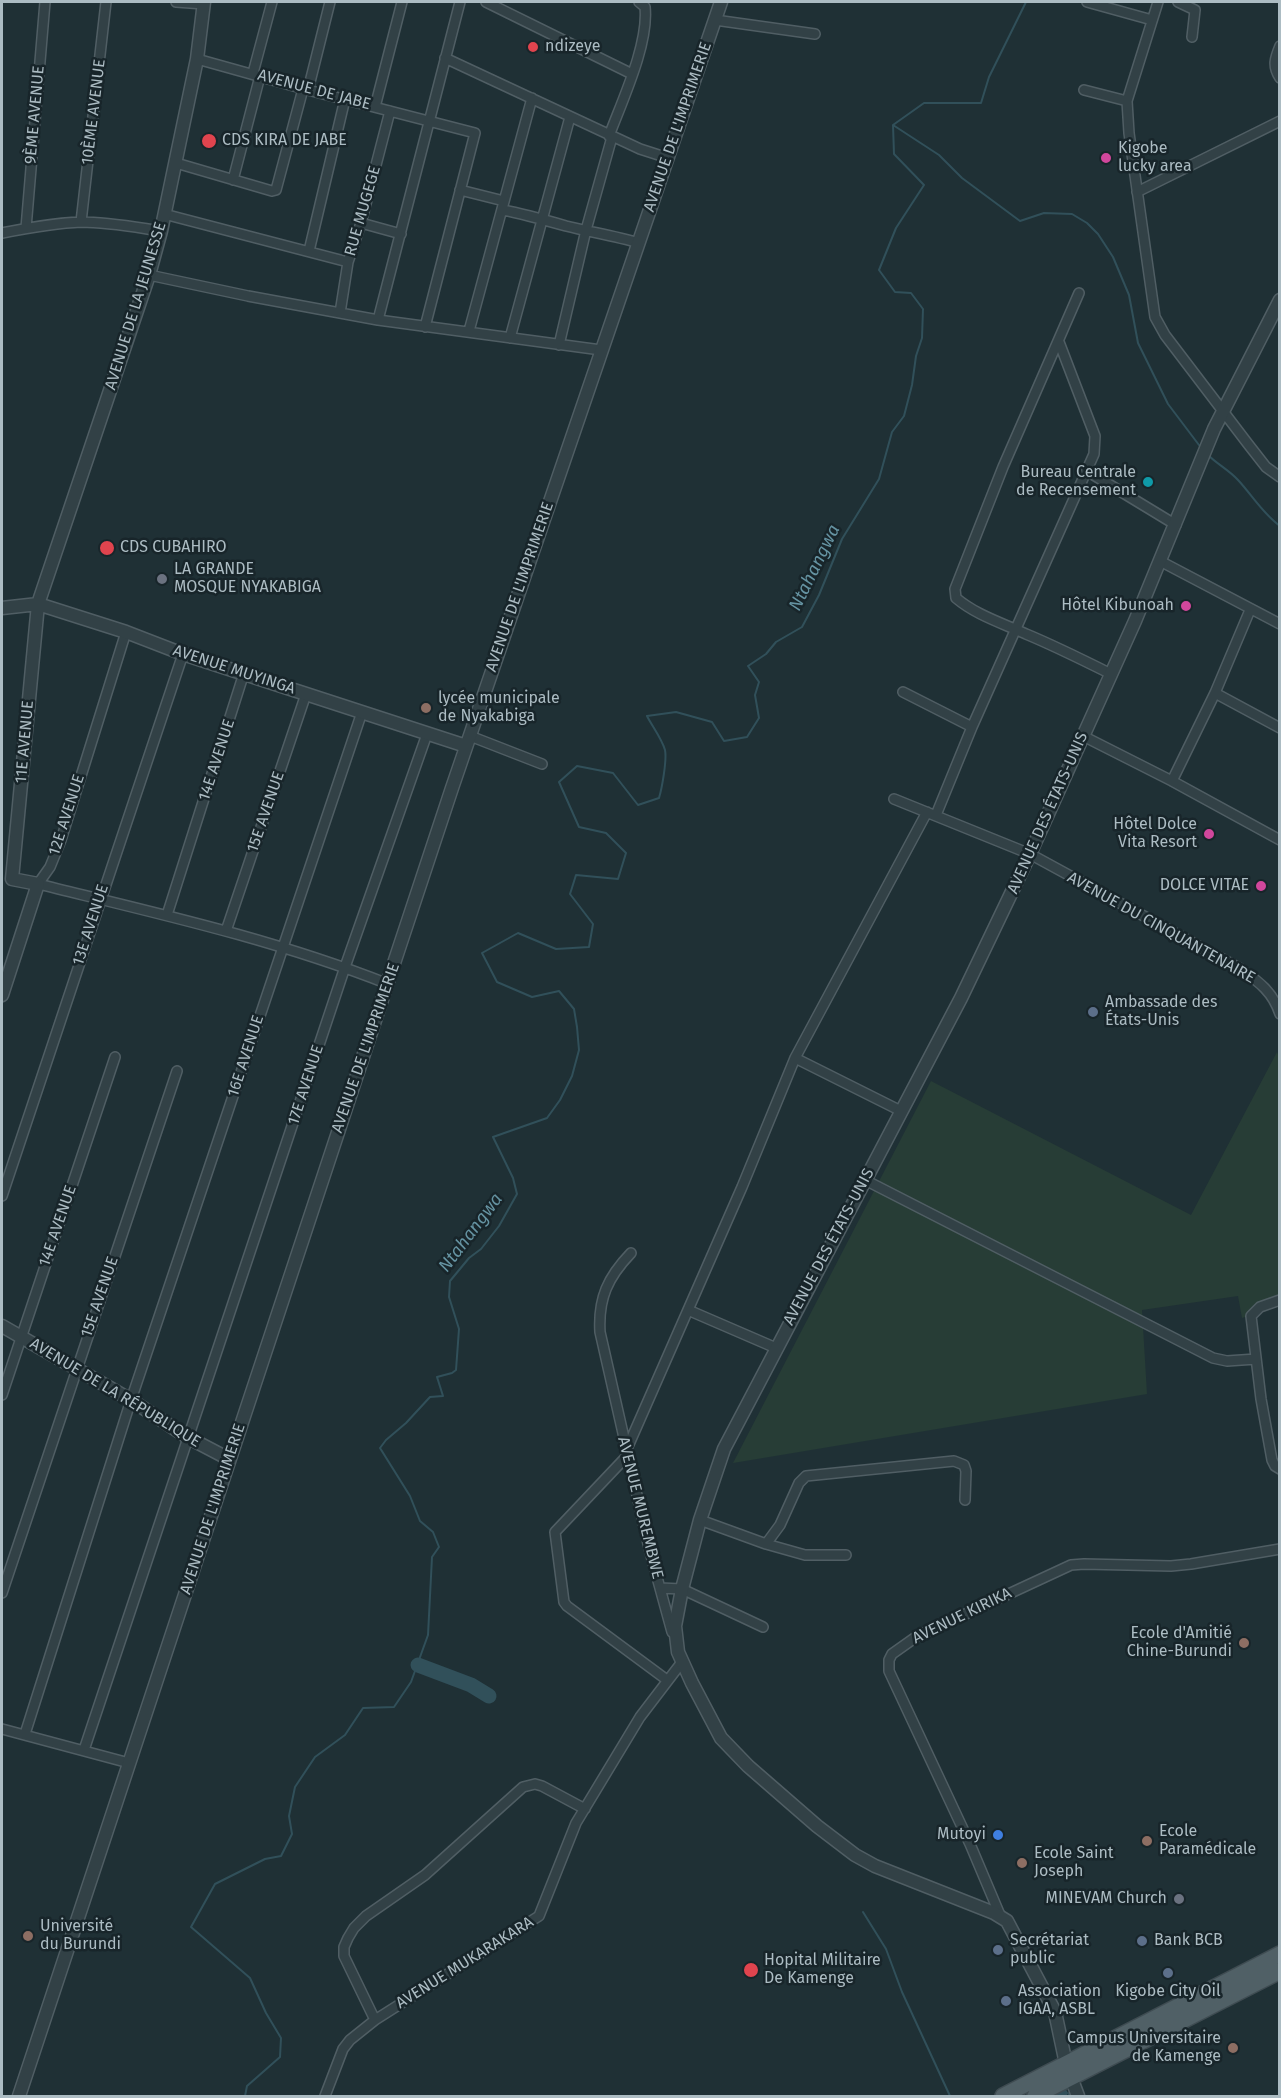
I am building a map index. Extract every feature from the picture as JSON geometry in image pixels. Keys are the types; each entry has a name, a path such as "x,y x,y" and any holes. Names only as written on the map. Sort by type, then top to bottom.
{"main road":[{"path":"1035,2097 1069,2071 1280,1954"},
{"path":"1003,2097 1069,2071 1280,1971"}],"street":[{"name":"9ÈME AVENUE","path":"26,228 45,2"},
{"name":"10ÈME AVENUE","path":"81,222 106,2"},
{"path":"176,2 204,3"},
{"path":"233,180 272,2"},
{"path":"176,163 272,191 277,188 330,2"},
{"path":"375,107 402,2"},
{"path":"378,320 460,2"},
{"path":"486,2 632,74"},
{"name":"AVENUE DE L'IMPRIMERIE","path":"19,2097 468,741 720,2"},
{"path":"1087,2 1152,20"},
{"path":"1158,2 1127,101 1128,133 1155,317 1159,326 1266,467 1280,477"},
{"path":"1178,2 1195,10 1192,37"},
{"name":"AVENUE DE LA JEUNESSE","path":"38,604 149,275 176,163 197,59 204,3"},
{"path":"559,345 586,230 611,136 632,74 646,17 642,4"},
{"path":"715,20 815,34"},
{"path":"1280,46 1274,68 1280,78"},
{"path":"445,58 611,136 668,158"},
{"name":"AVENUE DE JABE","path":"197,59 475,133 460,190"},
{"path":"1084,90 1127,101"},
{"path":"469,331 532,98"},
{"path":"309,251 345,99"},
{"name":"RUE MUGEGE","path":"340,313 348,262 361,224 390,111"},
{"path":"510,338 570,117"},
{"path":"1137,192 1280,121"},
{"path":"425,327 460,190 565,226 639,243"},
{"path":"164,214 348,262"},
{"path":"2,233 81,222 161,231"},
{"path":"361,224 401,234"},
{"path":"149,275 378,320 602,350"},
{"path":"1079,293 1003,467 955,589 956,598 963,604 1111,674"},
{"name":"AVENUE DES ÉTATS-UNIS","path":"1000,1915 870,1864 817,1826 753,1771 723,1740 682,1662 677,1646 675,1626 700,1520 721,1458 776,1348 961,998 1030,854 1111,674 1176,525 1214,429 1280,300"},
{"path":"667,1680 567,1606 564,1602 555,1532 626,1454 742,1187 795,1058 931,813 1087,471 1094,454 1095,436 1059,342"},
{"path":"1087,471 1176,525"},
{"path":"1160,561 1280,624"},
{"name":"AVENUE MUYINGA","path":"2,608 38,604 427,734 468,741"},
{"name":"11E AVENUE","path":"7,879 38,604"},
{"path":"1172,781 1215,693 1250,610"},
{"name":"12E AVENUE","path":"2,995 38,884 50,867 61,840 126,633"},
{"name":"13E AVENUE","path":"2,1196 183,654"},
{"name":"14E AVENUE","path":"167,915 244,673"},
{"path":"903,692 972,727"},
{"path":"1215,693 1280,728"},
{"name":"15E AVENUE","path":"226,931 306,694"},
{"name":"16E AVENUE","path":"26,1734 131,1400 363,712"},
{"name":"17E AVENUE","path":"84,1750 345,967 427,734"},
{"path":"1083,736 1280,840"},
{"path":"468,741 542,764"},
{"name":"AVENUE DU CINQUANTENAIRE","path":"894,799 1030,854 1241,969 1266,988 1279,1007"},
{"path":"7,879 38,884 167,915 283,946 388,984"},
{"name":"14E AVENUE","path":"2,1395 115,1057"},
{"path":"795,1058 901,1111"},
{"name":"15E AVENUE","path":"2,1593 177,1071"},
{"path":"865,1180 1213,1358 1227,1361 1256,1359"},
{"name":"AVENUE MUREMBWE","path":"631,1253 615,1269 609,1282 599,1313 600,1332 626,1454 677,1646"},
{"path":"1280,1300 1260,1307 1252,1313 1256,1359 1272,1460 1280,1469"},
{"path":"688,1310 776,1348"},
{"name":"AVENUE DE LA RÉPUBLIQUE","path":"2,1326 131,1400 187,1437 229,1460"},
{"path":"766,1544 780,1525 802,1478 810,1475 957,1461 964,1465 966,1471 965,1500"},
{"path":"700,1520 766,1544 805,1555 846,1555"},
{"name":"AVENUE KIRIKA","path":"1000,1915 970,1844 889,1671 889,1660 892,1654 916,1637 939,1625 1071,1565 1083,1563 1171,1566 1280,1549"},
{"path":"660,1588 682,1589 763,1627"},
{"name":"AVENUE MUKARAKARA","path":"325,2097 343,2049 350,2040 375,2019 539,1916 572,1832 640,1717 682,1662"},
{"path":"2,1729 129,1763"},
{"path":"375,2019 344,1956 344,1947 354,1928 366,1916 425,1875 523,1787 535,1784 542,1786 585,1809"},
{"path":"1000,1915 1006,1921 1055,2013 1069,2071 1078,2097"}],"green space":[{"path":"1277,1052 1280,1060 1279,1305 1242,1318 1238,1296 1142,1310 1147,1394 733,1463 931,1081 1191,1215"}],"waterway":[{"name":"Ntahangwa","path":"245,2096 247,2086 280,2057 281,2038 266,2013 250,1978 191,1927 215,1884 265,1859 281,1856 292,1834 289,1816 295,1787 315,1757 345,1735 363,1708 394,1707 411,1682 428,1635 432,1557 439,1547 433,1532 420,1521 410,1496 380,1448 430,1397 443,1396 437,1377 456,1370 459,1329 449,1297 450,1281 469,1258 481,1249 499,1226 517,1194 513,1178 493,1137 547,1118 560,1100 572,1076 579,1050 574,1009 559,991 532,997 497,982 482,953 518,933 556,949 589,947 593,924 570,894 576,875 618,879 626,853 606,833 579,827 559,782 577,766 613,773 638,805 659,798 665,767 664,746 647,716 676,712 712,722 724,741 747,737 759,718 755,695 759,682 748,666 766,654 776,642 802,627 819,595 842,539 879,479 892,432 904,416 912,385 916,356 922,338 923,309 911,293 895,292 879,270 896,228 924,185 894,154 893,125 924,103 981,103 989,77 1026,2"},
{"path":"893,125 939,155 962,178 1020,221 1044,213 1072,214 1087,223 1098,234 1113,257 1129,295 1138,343 1168,404 1202,449"},
{"path":"1208,455 1234,476 1280,526"},
{"path":"418,1665 471,1685 489,1696"},
{"path":"863,1912 886,1949 902,1992 950,2096"},
{"path":"1056,2096 1063,2093"}],"place":[{"name":"ndizeye","path":"533,47"},
{"name":"CDS KIRA DE JABE","path":"209,141"},
{"name":"Kigobe lucky area","path":"1106,158"},
{"name":"Bureau Centrale de Recensement","path":"1148,482"},
{"name":"CDS CUBAHIRO","path":"107,548"},
{"name":"LA GRANDE MOSQUE NYAKABIGA","path":"162,579"},
{"name":"Hôtel Kibunoah","path":"1186,606"},
{"name":"lycée municipale de Nyakabiga","path":"426,708"},
{"name":"Hôtel Dolce Vita Resort","path":"1209,834"},
{"name":"DOLCE VITAE","path":"1261,886"},
{"name":"Ambassade des États-Unis","path":"1093,1012"},
{"name":"Ecole d'Amitié Chine-Burundi","path":"1244,1643"},
{"name":"Mutoyi","path":"998,1835"},
{"name":"Ecole Paramédicale","path":"1147,1841"},
{"name":"Ecole Saint Joseph","path":"1022,1863"},
{"name":"MINEVAM Church","path":"1179,1899"},
{"name":"Université du Burundi","path":"28,1936"},
{"name":"Bank BCB","path":"1142,1941"},
{"name":"Secrétariat public","path":"998,1950"},
{"name":"Hopital Militaire De Kamenge","path":"751,1970"},
{"name":"Kigobe City Oil","path":"1168,1973"},
{"name":"Association IGAA, ASBL","path":"1006,2001"},
{"name":"Campus Universitaire de Kamenge","path":"1233,2048"}]}
